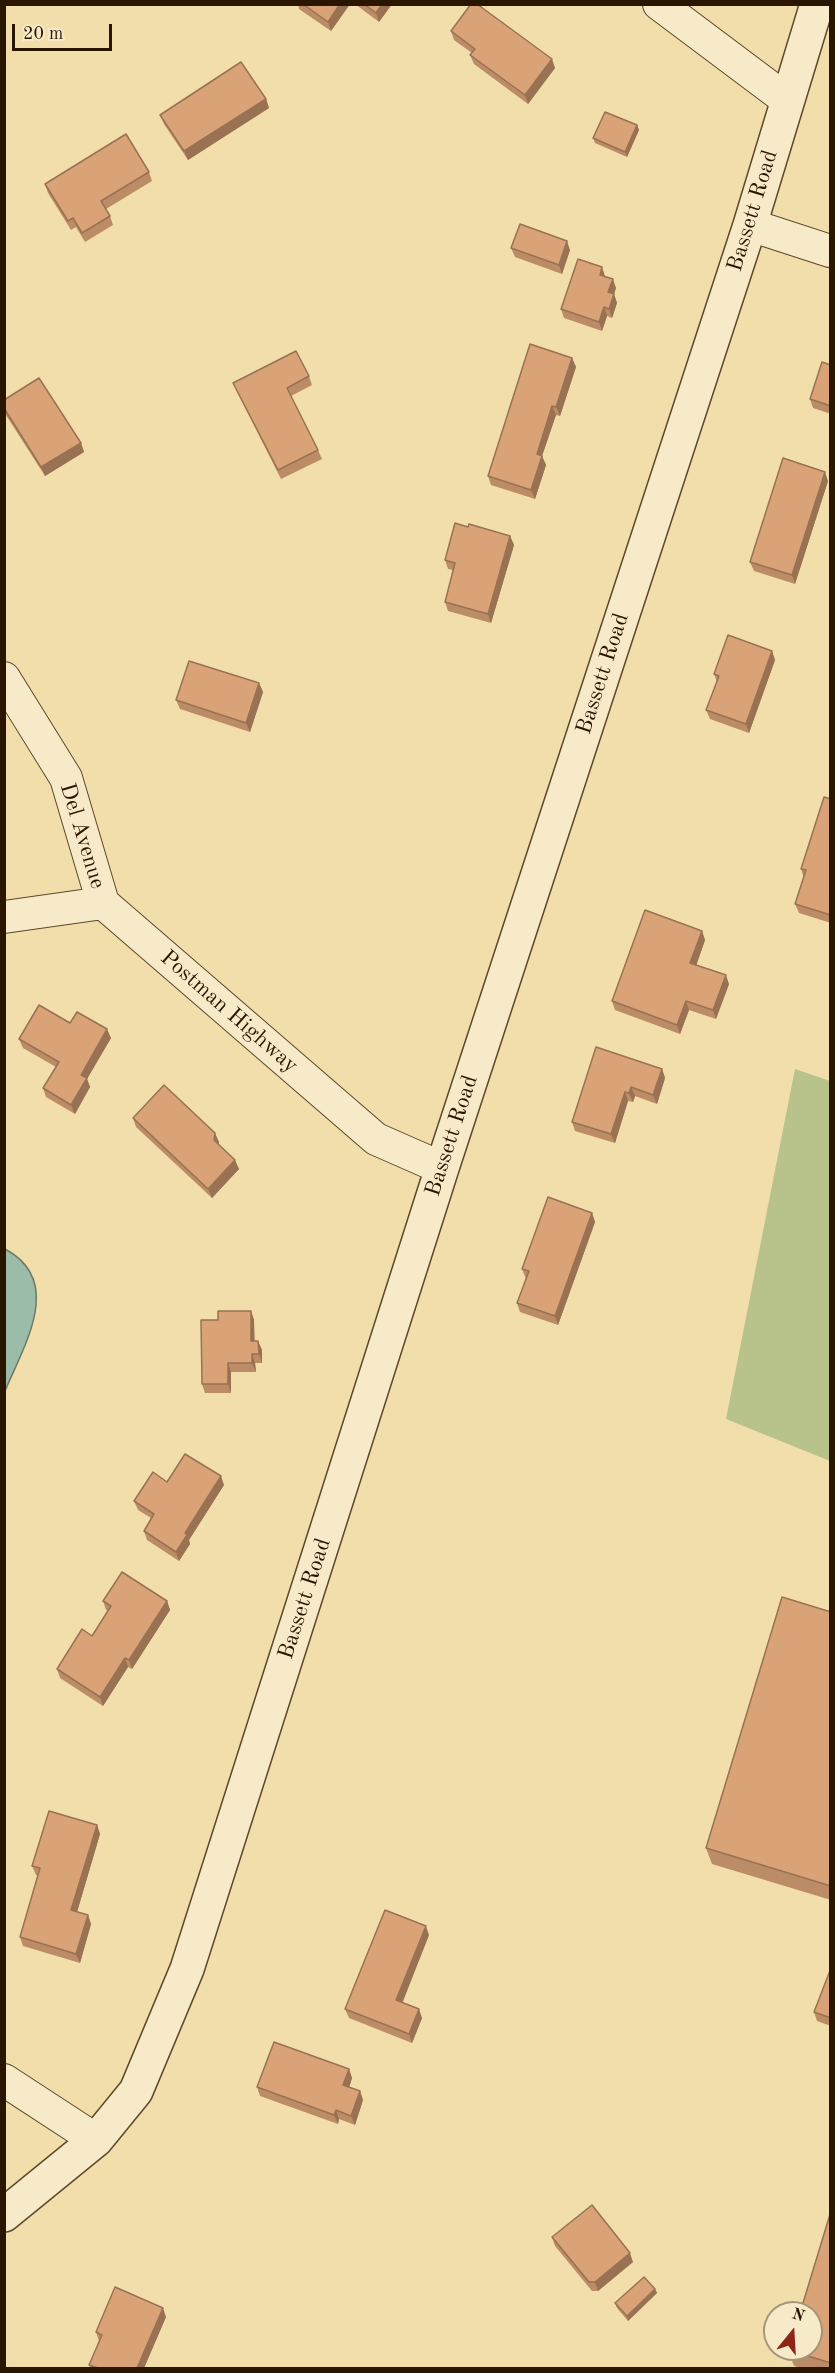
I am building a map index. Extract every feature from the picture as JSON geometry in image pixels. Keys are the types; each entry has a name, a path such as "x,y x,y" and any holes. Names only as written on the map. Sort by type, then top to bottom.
{"street":[{"path":"659,4 787,100"},
{"name":"Bassett Road","path":"4,2215 96,2140 136,2091 187,1969 442,1168 750,225 817,4"},
{"path":"750,225 831,251"},
{"name":"Del Avenue","path":"4,678 66,778 102,903"},
{"path":"4,917 102,903"},
{"name":"Postman Highway","path":"102,903 376,1139 442,1168"},
{"path":"4,2080 96,2140"}],"green space":[{"path":"795,1069 830,1081 830,1461 726,1419"}],"shaded area":[{"path":"5,1249 23,1262 33,1278 36,1296 35,1315 29,1334 5,1391"}],"building":[{"path":"303,4 340,4 328,22"},
{"path":"364,4 382,4 376,13"},
{"path":"471,4 477,4 552,59 525,95 470,55 475,49 451,31"},
{"path":"241,62 266,99 184,151 160,115"},
{"path":"605,112 637,125 625,152 593,138"},
{"path":"126,134 149,172 101,201 110,216 82,233 73,218 68,221 45,184"},
{"path":"520,224 567,241 559,265 511,248"},
{"path":"578,259 602,267 600,275 613,279 608,292 614,294 609,309 604,307 599,322 561,309"},
{"path":"530,344 572,358 556,407 552,406 537,454 542,456 531,490 488,476"},
{"path":"296,351 309,376 287,388 318,450 278,470 233,383"},
{"path":"822,362 831,365 831,406 810,399"},
{"path":"39,378 81,443 41,467 4,408 4,400"},
{"path":"783,458 825,472 792,575 750,562"},
{"path":"455,523 468,527 469,524 510,536 488,614 445,602 455,563 445,560"},
{"path":"728,635 772,651 746,724 706,710 719,676 714,674"},
{"path":"189,661 259,683 246,723 176,700"},
{"path":"824,797 831,799 831,915 795,904 806,870 801,869"},
{"path":"645,910 702,931 690,963 726,975 713,1010 686,1001 677,1025 612,1001"},
{"path":"39,1005 70,1023 77,1012 107,1029 81,1075 87,1078 71,1105 43,1088 59,1062 19,1039"},
{"path":"596,1047 662,1069 653,1095 631,1087 629,1093 625,1092 611,1134 572,1122"},
{"path":"164,1085 215,1133 214,1140 235,1160 208,1189 133,1118"},
{"path":"548,1197 592,1213 555,1316 517,1303 529,1271 522,1269"},
{"path":"218,1311 251,1311 251,1341 258,1341 259,1354 252,1354 252,1363 228,1363 228,1384 202,1384 201,1320 218,1320"},
{"path":"185,1454 221,1476 185,1533 187,1535 176,1552 144,1531 154,1514 134,1501 153,1472 167,1482"},
{"path":"122,1572 167,1601 129,1660 125,1658 100,1697 57,1669 82,1629 92,1636 111,1606 103,1601"},
{"path":"782,1597 831,1612 831,1886 706,1848"},
{"path":"49,1811 97,1825 71,1910 88,1915 76,1954 20,1937 40,1868 32,1866"},
{"path":"385,1910 426,1926 396,2000 419,2009 409,2034 345,2009"},
{"path":"831,1968 831,2018 814,2012"},
{"path":"274,2042 349,2069 343,2085 360,2091 351,2116 336,2110 334,2115 257,2087"},
{"path":"592,2205 630,2253 595,2282 589,2282 552,2237"},
{"path":"831,2211 831,2363 823,2361 823,2301 804,2301"},
{"path":"644,2277 655,2289 627,2316 615,2303"},
{"path":"115,2287 163,2308 137,2368 98,2368 89,2365 102,2335 96,2332"}]}
